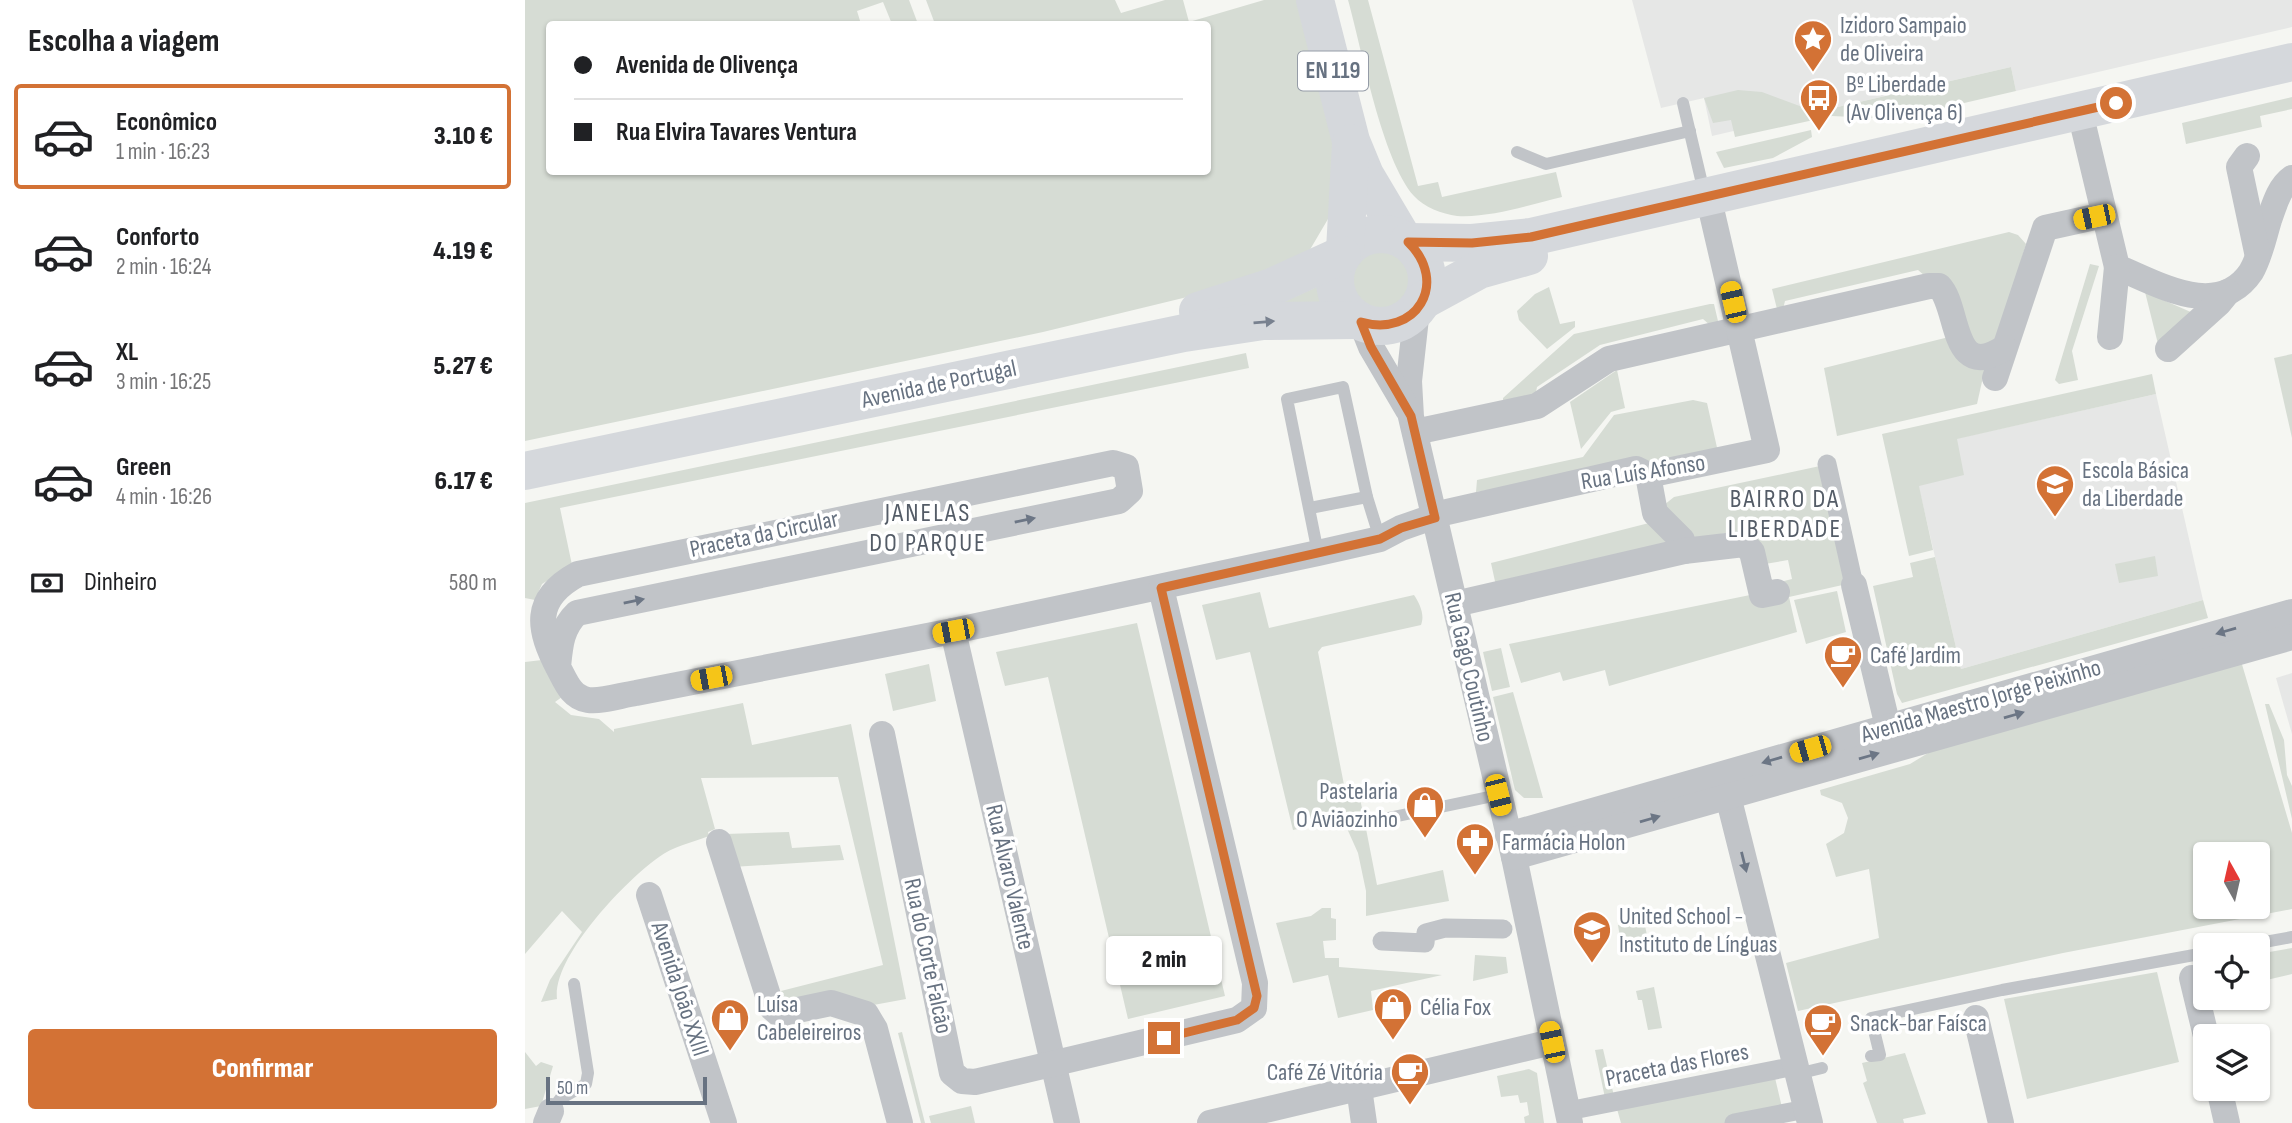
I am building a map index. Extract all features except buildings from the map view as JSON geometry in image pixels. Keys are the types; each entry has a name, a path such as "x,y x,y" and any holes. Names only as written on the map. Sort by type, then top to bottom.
{"main road":[{"name":"EN 119","path":"1315,0 1351,141 1366,175 1405,240"},
{"path":"2292,62 1709,204 1503,262 1458,279 1420,305 1406,319 1391,325 1376,326 1359,321 1345,310 1337,297 1335,268 1343,252 1357,240 1372,234 1388,234 1405,240 1472,243 1531,237 1709,204 2084,129 2292,81"},
{"name":"EN 119","path":"1343,252 1351,141"},
{"path":"1405,240 1424,263 1427,288 1420,305"},
{"name":"Avenida de Portugal","path":"525,453 1193,312 1272,287 1343,252"},
{"name":"Avenida de Portugal","path":"525,471 1184,333 1263,321 1359,321"}],"street":[{"path":"2084,129 2117,267 2110,337"},
{"path":"2246,156 2239,167 2258,254"},
{"path":"2168,349 2250,273 2284,203 2285,183 2292,178"},
{"path":"1709,204 1739,329"},
{"path":"1995,378 2045,228 2105,215"},
{"path":"2117,267 2192,297 2228,292"},
{"path":"1413,424 1537,406 1609,359 1929,285 1939,286 1946,293 1958,342 1973,355 1991,356 2004,348"},
{"name":"Rua Gago Coutinho","path":"1420,305 1409,381 1413,424 1511,846 1569,1117"},
{"name":"Rua Gago Coutinho","path":"1359,321 1413,424"},
{"name":"Rua Luís Afonso","path":"543,613 547,649 570,690 588,700 953,631 1161,588 1380,539 1401,528 1479,504 1636,469 1648,475 1767,450 1739,329"},
{"name":"Praceta da Circular","path":"543,613 555,590 578,574 1113,463 1126,467 1131,491 1119,501 929,540"},
{"path":"1827,464 1854,585 1858,644 1888,727"},
{"path":"1648,475 1655,513 1682,540 1684,551"},
{"path":"558,667 561,640 569,621 587,610 929,540 921,501"},
{"path":"715,544 723,583"},
{"path":"1455,604 1684,551 1744,544 1752,552 1762,595 1777,592"},
{"path":"578,574 576,589 587,610"},
{"path":"1054,1065 1237,1020 1254,1008 1255,983 1161,588"},
{"name":"Avenida Maestro Jorge Peixinho","path":"1511,846 1888,727 2292,612"},
{"name":"Rua Álvaro Valente","path":"953,631 1067,1123"},
{"name":"Avenida Maestro Jorge Peixinho","path":"1511,846 1728,796 2292,637"},
{"name":"Rua do Corte Falcão","path":"882,734 952,1073 962,1082 975,1082 1054,1065"},
{"path":"1728,796 1805,1070 1808,1116 1734,1123"},
{"path":"719,842 772,1008 779,1014 831,1003 866,1014 876,1029 900,1123"},
{"name":"Avenida João XXIII","path":"649,895 724,1123"},
{"path":"1382,941 1425,943 1426,933 1445,928 1503,929"},
{"path":"2192,978 2203,1024"},
{"path":"1976,1018 2001,1123"},
{"path":"1210,1123 1552,1042"},
{"name":"Praceta das Flores","path":"1569,1117 1805,1070"},
{"path":"1359,1088 1364,1123"},
{"path":"2222,1101 2227,1123"}],"lane":[{"path":"1683,103 1709,204"},
{"path":"1517,152 1546,163 1690,131"},
{"path":"1318,554 1287,399 1343,387 1367,497 1380,539"},
{"path":"1310,508 1367,497"},
{"path":"1374,821 1498,795"},
{"path":"2270,941 2292,937"},
{"path":"1871,1056 1879,1055 1871,1018 2002,990 2193,955"},
{"path":"549,1117 560,1099 586,1084 589,1073 574,984"}],"shaded area":[{"path":"525,0 909,0 917,21 891,21 883,2 857,11 860,21 546,21 546,175 1211,175 1211,21 1192,21 1264,0 1301,0 1338,151 1328,219 1308,253 1249,282 1043,332 525,441"},
{"path":"926,0 1115,0 1121,13 1165,0 1183,0 1189,21 934,21"},
{"path":"1348,0 1368,0 1418,186 1438,182 1442,197 1556,172 1562,197 1510,210 1470,216 1445,214 1418,200 1392,157"},
{"path":"1632,0 2292,0 2292,27 2016,91 2011,67 1712,136 1704,98 1661,108"},
{"path":"2011,67 2016,91 1895,119 1832,116 1735,137 1731,120 1713,123 1704,98 1738,90 1762,92 1816,112"},
{"path":"2292,97 2292,109 2260,116 2262,127 2186,144 2182,123"},
{"path":"1811,130 1812,137 1773,158 1724,168 1716,152"},
{"path":"2009,232 2018,235 2026,244 1999,334 1987,344 1972,343 1918,270 1785,301 1783,309 1777,309 1772,289"},
{"path":"1372,248 1386,248 1398,253 1408,263 1413,282 1408,301 1398,311 1386,316 1372,316 1360,311 1350,301 1345,289 1345,275 1350,263 1360,253"},
{"path":"2090,264 2099,266 2072,351 2078,380 2059,384 2055,380"},
{"path":"1323,284 1327,302 1268,309"},
{"path":"1549,287 1560,324 1575,321 1575,327 1547,349 1519,320 1517,311 1535,294"},
{"path":"2145,292 2193,313 2158,343 2157,340"},
{"path":"1714,304 1718,321 1711,326 1703,319 1600,345 1537,387 1535,397 1503,406 1503,398 1574,334"},
{"path":"1949,337 1985,368 1977,404 1837,436 1824,368"},
{"path":"1246,353 1249,368 560,508 572,565 542,584 535,600 525,598 525,503"},
{"path":"2292,354 2292,438 2274,358"},
{"path":"1617,370 1625,408 1611,412 1581,449 1570,402"},
{"path":"2152,374 2156,394 1957,439 1964,475 1919,486 1933,550 1909,556 1882,434"},
{"name":"Escola Básica da Liberdade","path":"2156,394 2203,600 1961,669 1910,449"},
{"path":"1693,400 1707,403 1718,452 1476,492 1477,480 1583,457 1614,415"},
{"path":"1820,466 1847,584 1789,597 1797,632 1609,686 1605,670 1563,681 1560,672 1521,683 1509,644 1755,594 1789,596 1784,581 1792,579 1788,560 1765,564 1745,535 1732,532 1694,539 1664,505 1674,497"},
{"path":"1653,522 1667,544 1496,586 1491,563"},
{"path":"2155,556 2158,576 2119,583 2115,564"},
{"path":"1935,557 1961,669 2203,600 2208,618 1902,703 1897,694 1873,586 1913,577 1910,563"},
{"path":"1837,591 1846,632 1806,644 1794,600"},
{"path":"1260,592 1269,628 1414,595 1416,598 1422,613 1421,625 1322,647 1318,652 1346,795 1359,793 1377,885 1443,870 1449,901 1366,916 1366,891 1358,853 1345,824 1330,822 1293,830 1250,652 1216,660 1202,605"},
{"path":"1137,623 1225,996 1128,1019 1048,677 1005,686 996,652"},
{"path":"1501,648 1510,687 1492,691 1483,652"},
{"path":"542,660 562,697 555,702 571,715 599,719 614,732 614,729 743,703 752,745 851,724 906,999 868,1006 784,1003 781,991 883,965 838,777 701,778 715,829 708,832 709,836 664,853 628,883 578,942 566,962 557,999 541,1002 550,980 582,932 562,911 525,954 525,662"},
{"path":"2241,661 2292,833 2292,909 2270,913 2270,842 2193,842 2193,919 2240,919 2063,953 1798,1011 1786,963 1879,938 1869,869 1836,877 1826,844 1844,833 1848,818 1842,803 1821,795 1820,790 1910,764 1938,747"},
{"path":"929,664 936,701 893,711 885,674"},
{"path":"2292,673 2292,734 2276,678"},
{"path":"1513,692 1543,798 1524,798 1515,790 1493,697"},
{"path":"2265,704 2269,704 2284,740 2287,775 2292,786 2292,819"},
{"path":"789,832 792,848 840,845 844,860 732,867 725,834"},
{"path":"1322,908 1331,908 1331,918 1336,919 1336,940 1323,941 1325,958 1339,958 1339,967 1442,975 1371,991 1373,1010 1338,1018 1328,975 1293,983 1276,923 1311,916"},
{"path":"1644,921 1648,940 1621,944 1618,925"},
{"path":"2292,948 2292,974 2270,979 2270,952"},
{"path":"1475,955 1506,957 1508,973 1473,981"},
{"path":"2157,972 2179,1062 2027,1099 2004,999"},
{"path":"1654,987 1662,1028 1648,1030 1642,1000 1638,1000 1636,991"},
{"path":"902,1032 925,1123 921,1123 898,1033"},
{"path":"1603,1049 1614,1096 1772,1065 1784,1116 1748,1123 1621,1123 1615,1102 1605,1098 1595,1050"},
{"path":"525,1052 536,1066 541,1062 553,1066 541,1106 525,1109"},
{"path":"1905,1053 1926,1114 1903,1119 1904,1123 1877,1123 1863,1083 1867,1081 1862,1063"},
{"path":"1529,1069 1537,1073 1544,1123 1525,1123 1524,1117 1529,1115 1527,1102 1520,1103 1518,1095 1501,1097 1497,1076"},
{"path":"971,1106 975,1123 931,1123 929,1116"}],"place":[{"name":"Izidoro Sampaio de Oliveira","path":"1813,73"},
{"name":"Bº Liberdade (Av Olivença 6)","path":"1819,132"},
{"name":"Escola Básica da Liberdade","path":"2055,518"},
{"name":"Café Jardim","path":"1843,689"},
{"name":"Pastelaria O Aviãozinho","path":"1425,839"},
{"name":"Farmácia Holon","path":"1475,876"},
{"name":"United School - Instituto de Línguas","path":"1592,964"},
{"name":"Célia Fox","path":"1393,1041"},
{"name":"Luísa Cabeleireiros","path":"730,1052"},
{"name":"Snack-bar Faísca","path":"1823,1057"},
{"name":"Café Zé Vitória","path":"1410,1106"}],"district":[{"name":"BAIRRO DA LIBERDADE","path":"1785,514"},
{"name":"JANELAS DO PARQUE","path":"928,528"}],"route":[{"path":"1164,1038 1237,1020 1254,1008 1257,996 1161,588 1380,539 1401,528 1435,518 1411,416 1371,347 1361,322 1376,326 1391,325 1406,319 1422,301 1427,288 1427,275 1418,251 1408,242 1472,243 1531,237 2116,103"}]}
